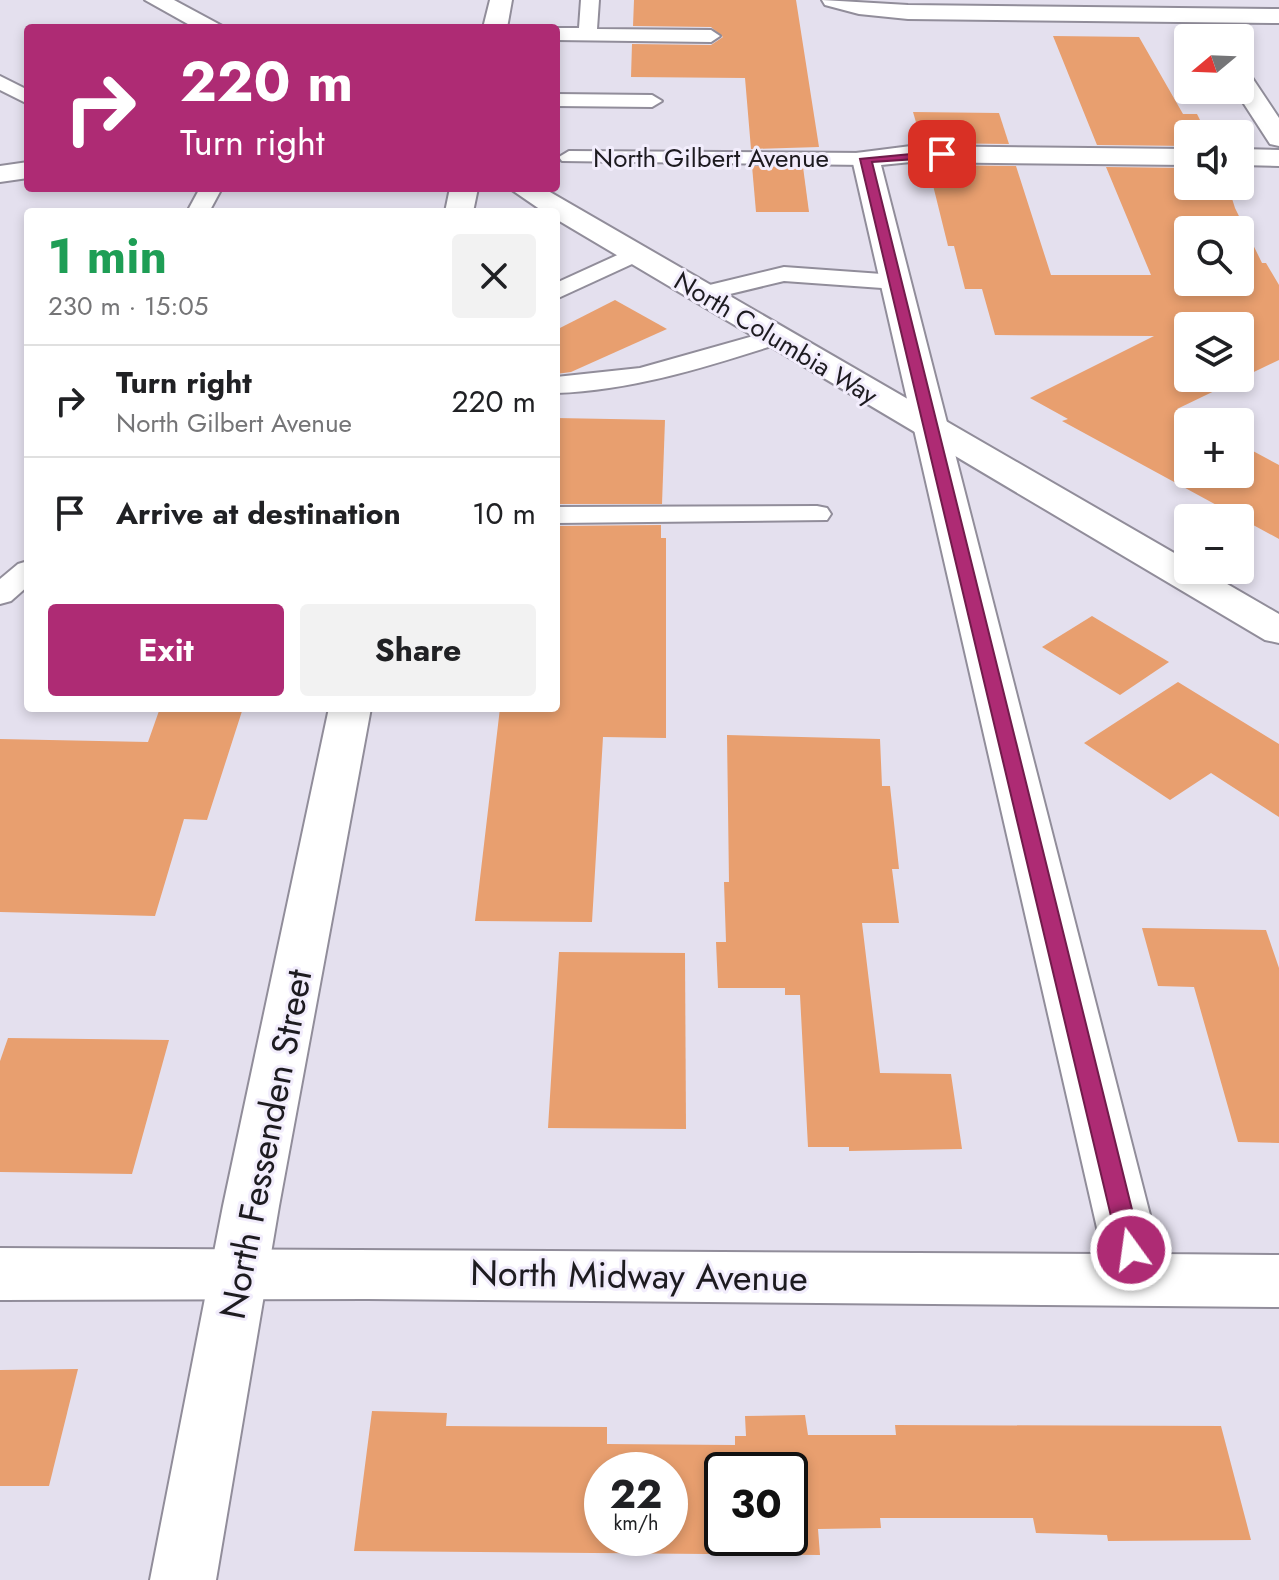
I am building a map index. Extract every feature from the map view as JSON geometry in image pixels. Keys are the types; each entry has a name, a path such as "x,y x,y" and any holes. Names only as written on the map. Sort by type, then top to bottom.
{"street":[{"path":"156,0 206,24"},
{"path":"496,24 501,0"},
{"path":"837,2 908,12 1194,8 1279,16"},
{"path":"1254,100 1279,138"},
{"name":"North Gilbert Avenue","path":"866,159 911,154 1174,157"},
{"path":"1254,157 1279,158"},
{"path":"866,159 1138,1280"},
{"path":"0,174 24,171"},
{"name":"North Columbia Way","path":"530,192 557,208"},
{"name":"North Columbia Way","path":"560,210 1279,631"},
{"name":"North Fessenden Street","path":"183,1580 239,1272 349,712"},
{"name":"North Midway Avenue","path":"0,1274 239,1272 1279,1281"}],"lane":[{"path":"588,34 590,0"},
{"path":"560,34 711,36"},
{"path":"0,82 24,96"},
{"path":"560,100 652,101"},
{"name":"North Gilbert Avenue","path":"569,157 866,159"},
{"path":"560,290 635,254"},
{"path":"701,294 784,274 896,282"},
{"path":"560,385 606,382 684,365 775,337"},
{"path":"560,515 817,514"},
{"path":"0,595 24,574"}],"building":[{"path":"634,0 796,0 819,147 751,149 745,78 631,77 632,44 711,45 723,37 711,27 633,26"},
{"path":"1053,36 1139,37 1174,98 1174,104 1177,104 1183,114 1197,114 1200,120 1174,120 1174,146 1097,145"},
{"path":"913,112 999,113 1009,144 922,143"},
{"path":"928,165 1016,166 1051,275 1151,275 1106,167 1174,168 1174,200 1232,200 1239,216 1174,216 1174,296 1254,296 1254,247 1279,285 1279,360 1254,372 1254,312 1174,312 1174,392 1212,392 1174,408 1174,482 1062,421 1068,419 1030,398 1154,336 995,335 982,289 965,289 954,246 948,246"},
{"path":"752,166 803,167 809,212 756,212"},
{"path":"615,300 667,329 571,372 560,373 560,328"},
{"path":"560,418 665,420 662,504 560,504"},
{"path":"1254,452 1279,465 1279,539 1254,525 1254,504 1215,504 1185,488 1254,488"},
{"path":"661,525 661,538 666,538 666,738 603,737 592,922 475,921 500,712 560,712 560,526"},
{"path":"1092,616 1169,662 1120,695 1042,647"},
{"path":"1178,682 1279,744 1279,817 1211,773 1170,800 1084,743"},
{"path":"159,712 242,712 207,820 184,819 155,916 0,912 0,739 148,742"},
{"path":"727,735 880,739 882,786 890,786 899,869 892,869 899,923 862,923 880,1073 951,1074 962,1149 849,1151 849,1147 808,1147 800,995 785,995 785,988 718,988 716,942 726,942 724,882 729,882"},
{"path":"1142,928 1266,930 1279,968 1279,1143 1238,1142 1194,987 1158,986"},
{"path":"559,952 685,953 686,1129 548,1128"},
{"path":"8,1038 169,1040 132,1174 0,1172 0,1061"},
{"path":"78,1369 49,1486 0,1486 0,1370"},
{"path":"372,1411 447,1413 446,1426 607,1427 607,1444 735,1445 735,1436 746,1436 745,1416 805,1415 808,1435 896,1435 895,1425 1221,1426 1251,1540 1108,1541 1107,1535 1036,1533 1033,1518 880,1518 881,1528 818,1529 820,1555 808,1555 808,1452 704,1452 704,1554 688,1554 688,1452 584,1452 584,1553 354,1551"}],"route":[{"path":"942,154 866,159 1131,1250"}]}
